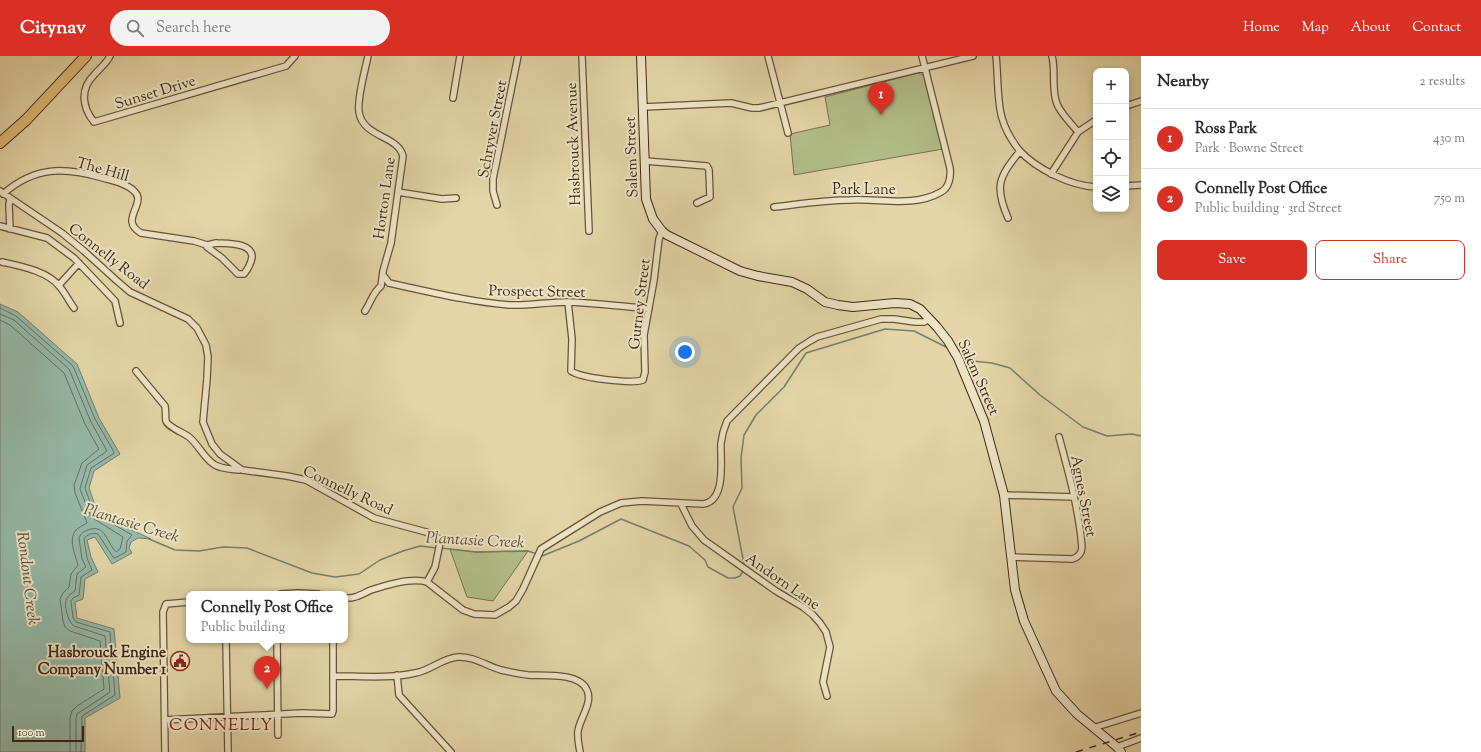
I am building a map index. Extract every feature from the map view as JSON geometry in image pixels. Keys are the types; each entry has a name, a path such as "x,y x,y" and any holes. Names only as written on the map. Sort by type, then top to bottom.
{"highway":[{"path":"0,143 32,114 86,56"}],"street":[{"name":"Sunset Drive","path":"110,56 88,81 85,87 84,101 88,116 94,122 286,66 295,56"},
{"name":"Horton Lane","path":"365,311 371,303 375,290 381,286 391,243 403,161 402,153 397,146 370,130 363,123 359,113 359,101 368,56"},
{"path":"453,98 460,56"},
{"name":"Schryver Street","path":"496,205 493,191 493,179 518,56"},
{"name":"Hasbrouck Avenue","path":"582,56 589,231"},
{"name":"Salem Street","path":"641,56 644,107 645,189 647,204 653,219 662,231 672,238 740,271 792,282 830,304 853,307 902,303 916,307 930,319 943,334 955,352 984,421 1004,495 1015,590 1019,608 1056,691 1067,705 1119,749"},
{"path":"768,56 788,133"},
{"path":"922,56 925,68"},
{"path":"644,107 731,103 752,108 759,108 973,56"},
{"path":"996,56 1002,117 1008,133 1020,151 1051,174 1082,186 1093,187"},
{"path":"1052,56 1054,65 1054,90 1057,105 1078,132"},
{"name":"Park Lane","path":"774,207 830,200 863,199 892,202 913,200 941,192 948,184 951,174 925,68"},
{"path":"1129,105 1141,101"},
{"path":"1051,174 1078,132 1093,122"},
{"path":"1008,218 1000,197 1001,183 1006,168 1020,151"},
{"path":"645,161 706,166 709,170 710,197 697,203"},
{"name":"The Hill","path":"2,193 18,182 32,175 54,170 98,177 120,183 137,194 138,200 131,218 131,222 137,231 140,233 194,241 207,245 216,243 247,247 252,255 248,269 244,274 238,274 222,258 207,247 207,245"},
{"path":"1129,186 1141,184"},
{"path":"398,192 442,199 456,198"},
{"name":"Connelly Road","path":"2,193 62,233 130,292 140,298 188,319 197,328 206,345 208,357 208,379 203,422 212,444 226,459 242,470 306,480 374,518 426,532 435,536 439,539 440,543 435,567 427,582"},
{"path":"10,199 10,229"},
{"path":"0,226 47,238 74,258 115,301 120,323"},
{"name":"Gurney Street","path":"568,302 572,339 570,369 572,372 596,379 643,380 645,372 644,335 659,239 662,231"},
{"path":"2,262 31,268 45,276 59,285 74,308"},
{"path":"59,285 79,263"},
{"name":"Prospect Street","path":"383,275 389,283 398,286 466,300 511,305 568,302 608,304 649,309"},
{"path":"348,602 379,587 410,581 427,582 463,610 474,614 495,615 509,607 516,600 523,589 541,549 600,512 621,503 642,501 707,504 714,498 720,484 722,474 722,436 727,421 799,348 817,337 881,319 924,322 930,319"},
{"path":"136,371 164,406 166,419 169,425 196,443 210,461 216,465 242,470"},
{"name":"Agnes Street","path":"1012,557 1066,560 1075,558 1081,552 1082,548 1074,496 1059,437"},
{"path":"1004,495 1074,496"},
{"name":"Andorn Lane","path":"681,504 692,526 704,540 776,591 803,607 820,623 826,632 830,647 822,682 827,696"},
{"path":"348,598 352,599"},
{"path":"165,752 163,612 166,604 186,602"},
{"path":"226,643 228,752"},
{"path":"276,643 278,735"},
{"path":"165,720 278,714 332,713 333,643"},
{"path":"333,676 416,674 452,658 463,657 519,674 559,675 572,679 585,687 588,691 589,698 578,731 580,752"},
{"path":"398,675 399,695 451,752"},
{"path":"1093,728 1141,713"},
{"path":"1119,749 1141,738"}],"green space":[{"path":"918,73 924,75 943,149 794,175 790,134 830,125 825,97"},
{"path":"450,549 476,552 528,551 493,601 467,597"}],"water":[{"name":"Rondout Creek","path":"0,304 18,312 77,364 99,418 120,454 94,471 89,488 97,511 117,523 151,539 138,538 131,542 129,548 132,553 112,564 95,537 87,540 91,557 98,572 85,579 83,599 75,602 77,618 114,629 120,698 85,718 85,752 0,752"}],"waterway":[{"name":"Plantasie Creek","path":"744,564 733,507 742,488 741,458 744,435 756,415 784,387 806,353 885,329 914,331 946,347"},
{"name":"Plantasie Creek","path":"961,352 973,361 992,363 1010,368 1040,395 1083,427 1107,436 1132,434 1141,436"},
{"name":"Plantasie Creek","path":"542,556 579,541 621,519 689,546 705,560 708,567 728,578 740,576 743,571"},
{"name":"Plantasie Creek","path":"149,539 175,550 199,551 223,547 247,548 312,573 335,577 359,574 380,560 420,546 436,548"},
{"name":"Plantasie Creek","path":"440,548 476,552 528,551 534,553"}],"railway":[{"path":"1076,752 1141,732"}],"place":[{"name":"Ross Park","path":"881,115"},
{"name":"Hasbrouck Engine Company Number 1","path":"180,661"},
{"name":"Connelly Post Office","path":"267,689"}],"district":[{"name":"CONNELLY","path":"221,724"}]}
